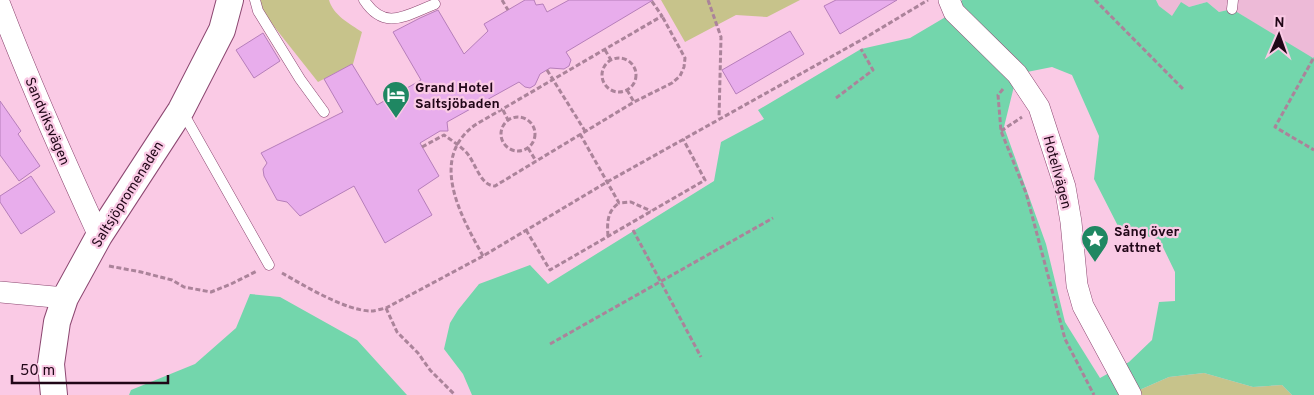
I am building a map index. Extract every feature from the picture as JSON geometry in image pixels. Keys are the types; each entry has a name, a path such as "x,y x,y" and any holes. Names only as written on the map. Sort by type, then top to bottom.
{"street":[{"name":"Saltsjöpromenaden","path":"54,395 51,364 57,322 65,298 99,236 181,110 222,30 230,0"},
{"name":"Sandviksvägen","path":"0,5 22,62 99,236"},
{"name":"Hotellvägen","path":"951,6 1011,80 1039,107 1065,187 1071,222 1077,285 1083,306 1131,395"},
{"path":"0,292 65,298"}],"lane":[{"path":"255,0 258,11 300,79 324,112"},
{"path":"364,0 369,8 379,17 392,20 435,4"},
{"path":"181,110 269,265"}],"path":[{"path":"502,0 508,10"},
{"path":"422,147 444,135 467,153 485,182 490,186 495,186 634,102 672,83 680,76 685,58 652,0"},
{"path":"708,0 721,37 719,118"},
{"path":"107,266 141,272 172,280 184,287 211,292 269,265 323,296 358,309 371,311 386,308 482,256 683,138 864,39 928,0"},
{"path":"1095,0 1183,89"},
{"path":"482,256 465,223 455,197 450,170 457,144 467,131 662,16"},
{"path":"836,98 873,70 861,49"},
{"path":"605,50 611,60"},
{"path":"622,58 633,64 636,75 635,82 627,90 622,92 611,91 604,83 602,78 603,67 611,60 622,58"},
{"path":"1313,59 1275,126 1314,150"},
{"path":"546,70 585,131"},
{"path":"1011,80 998,95 1001,131 1026,193 1066,339 1094,395"},
{"path":"627,90 634,102"},
{"path":"503,110 508,120"},
{"path":"522,117 534,128 534,139 528,148 522,151 511,150 502,142 502,126 508,120 522,117"},
{"path":"1001,131 1018,120"},
{"path":"580,134 620,203"},
{"path":"526,230 550,270 705,180 683,138"},
{"path":"528,148 536,161"},
{"path":"608,236 609,215 614,207 620,203 631,202 651,211"},
{"path":"550,344 773,218"},
{"path":"632,230 701,357"},
{"path":"386,308 397,332 455,395"}],"shaded area":[{"path":"258,0 329,0 338,15 362,32 353,64 318,82 261,10"},
{"path":"661,0 800,0 767,17 736,15 685,42"},
{"path":"962,0 1156,0 1159,6 1172,16 1181,2 1189,7 1207,2 1219,12 1232,9 1314,57 1314,395 1292,395 1282,385 1253,387 1204,373 1169,377 1128,395 472,395 463,374 444,349 450,323 479,284 530,265 548,284 714,181 721,142 764,119 758,110 861,49 910,38 954,12","holes":["1052,67 1072,75 1099,136 1094,179 1119,228 1159,239 1175,272 1175,301 1159,302 1152,340 1129,362 1100,378 1065,322 1046,244 1004,127 1017,74"]},
{"path":"1156,0 1314,0 1314,57 1313,59 1232,9 1219,12 1207,2 1189,7 1172,17 1159,6"},
{"path":"250,294 280,297 357,340 407,395 129,395 131,390 195,364 236,328"},
{"path":"1204,373 1253,387 1282,385 1292,395 1128,395 1169,377"}],"building":[{"name":"Grand Hotel Saltsjöbaden","path":"525,0 534,0 536,5 543,4 547,12 569,0 653,0 566,52 571,60 569,66 564,69 550,68 540,74 535,85 530,88 525,87 519,82 447,122 448,131 440,131 420,143 439,176 418,190 432,215 385,243 354,186 300,216 287,202 277,200 264,176 263,169 267,163 261,153 343,112 324,79 352,64 377,105 421,80 393,32 438,10 464,54 488,31 484,24"},
{"path":"836,0 897,0 840,34 824,6"},
{"path":"790,31 804,54 736,94 722,70"},
{"path":"263,33 280,61 254,78 236,50"},
{"path":"0,101 21,131 18,134 40,166 19,181 0,155"},
{"path":"31,176 55,212 21,234 0,202 0,196"}],"place":[{"name":"Grand Hotel Saltsjöbaden","path":"396,119"},
{"name":"Sång över vattnet","path":"1095,263"}]}
